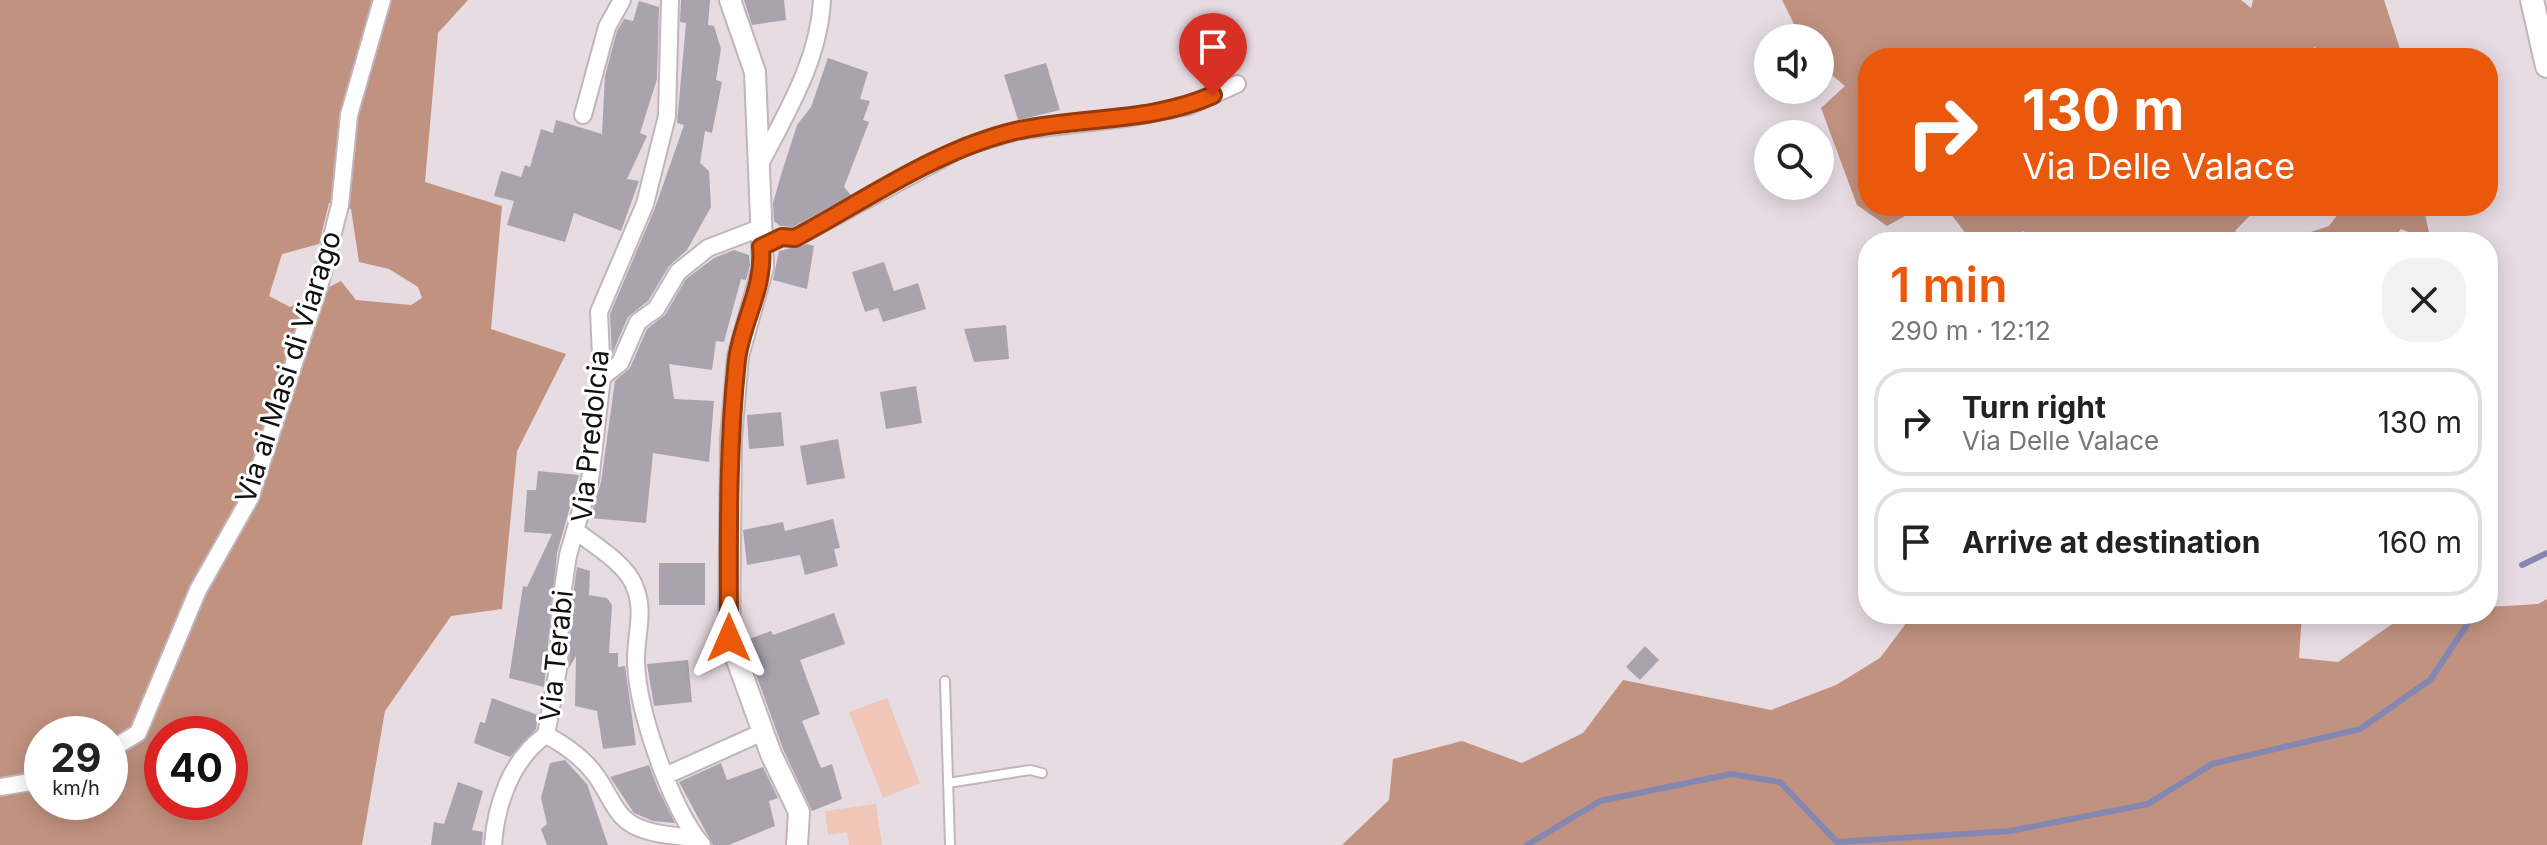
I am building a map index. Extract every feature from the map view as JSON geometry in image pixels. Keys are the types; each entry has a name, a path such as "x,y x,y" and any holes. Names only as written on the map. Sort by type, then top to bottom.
{"main road":[{"path":"2532,0 2547,66"}],"street":[{"name":"Via ai Masi di Viarago","path":"128,739 138,733 198,590 250,498 321,280 340,205 349,115 382,0"},
{"path":"583,115 607,27 622,0"},
{"name":"Via Predolcia","path":"670,0 667,116 645,204 599,312 602,377 590,480 576,531 633,582 642,611 636,662 646,723 685,822 699,841"},
{"path":"730,0 755,72 763,267 738,356 732,424 729,638 763,732 799,812 797,845"},
{"path":"759,168 805,76 821,28 822,0"},
{"path":"602,377 620,363 638,322 656,309 678,272 708,248 761,238 795,238 966,146 1017,131 1133,117 1189,106 1237,84"},
{"name":"Via Terabi","path":"576,531 566,568 559,664 546,735 562,743 594,771 619,814 634,826 699,841"},
{"path":"667,775 763,732"},
{"path":"493,845 495,811 508,783 535,742 546,735"},
{"path":"0,787 24,783"}],"lane":[{"path":"945,681 950,845"},
{"path":"948,783 1030,770 1042,773"}],"shaded area":[{"path":"0,0 468,0 438,33 425,182 502,206 491,329 566,354 517,451 502,609 451,616 385,711 362,845 0,845","holes":["329,203 351,209 359,262 389,269 418,287 422,298 411,305 356,300 341,281 290,307 269,296 282,254 319,244"]},
{"path":"1782,0 2241,0 2251,8 2253,0 2384,0 2400,48 1858,48 1858,206 1834,143 1834,120 1825,120 1821,108 1825,104 1834,104 1834,96 1845,86 1834,77 1834,24 1794,24"},
{"path":"1873,216 1905,216 1887,226"},
{"path":"1952,216 2249,216 2237,232 1964,232"},
{"path":"2336,216 2425,216 2429,232 2401,229 2398,232 2311,232 2329,226"},
{"path":"2547,599 2547,845 1342,845 1389,800 1393,759 1462,741 1522,763 1583,733 1623,680 1771,710 1836,685 1880,658 1906,624 2301,624 2299,658 2338,662 2392,624 2498,624 2498,606 2538,604"},
{"path":"887,698 920,783 883,798 849,712"},
{"path":"876,804 882,845 849,845 847,832 828,835 825,811"}],"building":[{"path":"681,0 710,0 708,25 714,26 721,49 716,80 722,82 712,133 705,131 700,163 709,171 711,207 687,250 669,266 648,301 628,317 612,354 610,314 655,208 684,125 677,123 686,23 680,22"},
{"path":"744,0 784,0 786,20 752,25"},
{"path":"639,1 659,7 657,79 640,133 647,136 627,179 639,181 621,231 574,213 565,242 507,225 514,201 494,196 501,171 521,177 525,165 530,167 541,129 553,133 556,120 602,134 605,76 617,31 624,19 633,21"},
{"path":"828,58 868,72 860,99 870,101 863,120 869,122 844,187 851,195 793,227 780,226 774,221 773,203 781,175 797,125 811,107"},
{"path":"1046,63 1060,110 1018,120 1004,75"},
{"path":"807,244 814,246 807,289 773,280 779,251"},
{"path":"734,250 749,255 750,265 746,280 741,279 724,342 716,341 712,370 669,364 674,399 714,401 709,462 653,453 646,523 590,518 601,482 615,381 630,368 647,329 665,315 686,279 714,258"},
{"path":"884,262 894,291 918,283 926,309 883,322 878,308 865,312 852,272"},
{"path":"1006,325 1009,359 974,362 964,329"},
{"path":"916,386 922,423 886,429 880,392"},
{"path":"781,412 784,446 749,449 747,415"},
{"path":"838,439 845,478 807,485 800,446"},
{"path":"538,471 579,475 557,553 544,687 509,678 523,586 527,587 552,534 524,532 527,490 536,490"},
{"path":"833,519 840,548 834,549 838,566 805,575 800,555 747,565 743,530 783,522 785,531"},
{"path":"659,563 705,563 705,605 659,605"},
{"path":"577,567 590,571 589,595 607,598 612,605 609,653 618,653 618,667 625,666 636,745 603,749 597,711 575,706 576,656 569,668 571,609"},
{"path":"834,613 845,644 800,660 820,714 802,721 821,768 832,764 842,799 812,811 783,749 744,641 771,631 773,635"},
{"path":"1645,646 1659,660 1640,680 1626,667"},
{"path":"688,660 692,702 654,706 647,664"},
{"path":"492,698 538,715 536,729 510,757 474,743 480,722 485,723"},
{"path":"565,760 587,784 608,845 547,845 541,829 547,824 541,798 550,763"},
{"path":"721,763 727,780 763,767 778,798 769,801 775,826 729,845 713,845 679,782"},
{"path":"649,765 675,823 653,821 634,813 610,777"},
{"path":"458,782 483,791 472,830 483,832 482,845 431,845 434,822 444,824"}],"waterway":[{"path":"2522,565 2547,553"},
{"path":"1527,845 1600,801 1731,774 1780,782 1837,842 2010,831 2148,804 2212,764 2360,729 2430,680 2467,624"}],"route":[{"path":"729,638 729,519 735,383 738,356 763,267 761,247 782,237 795,238 966,146 1017,131 1133,117 1189,106 1213,95"}]}
